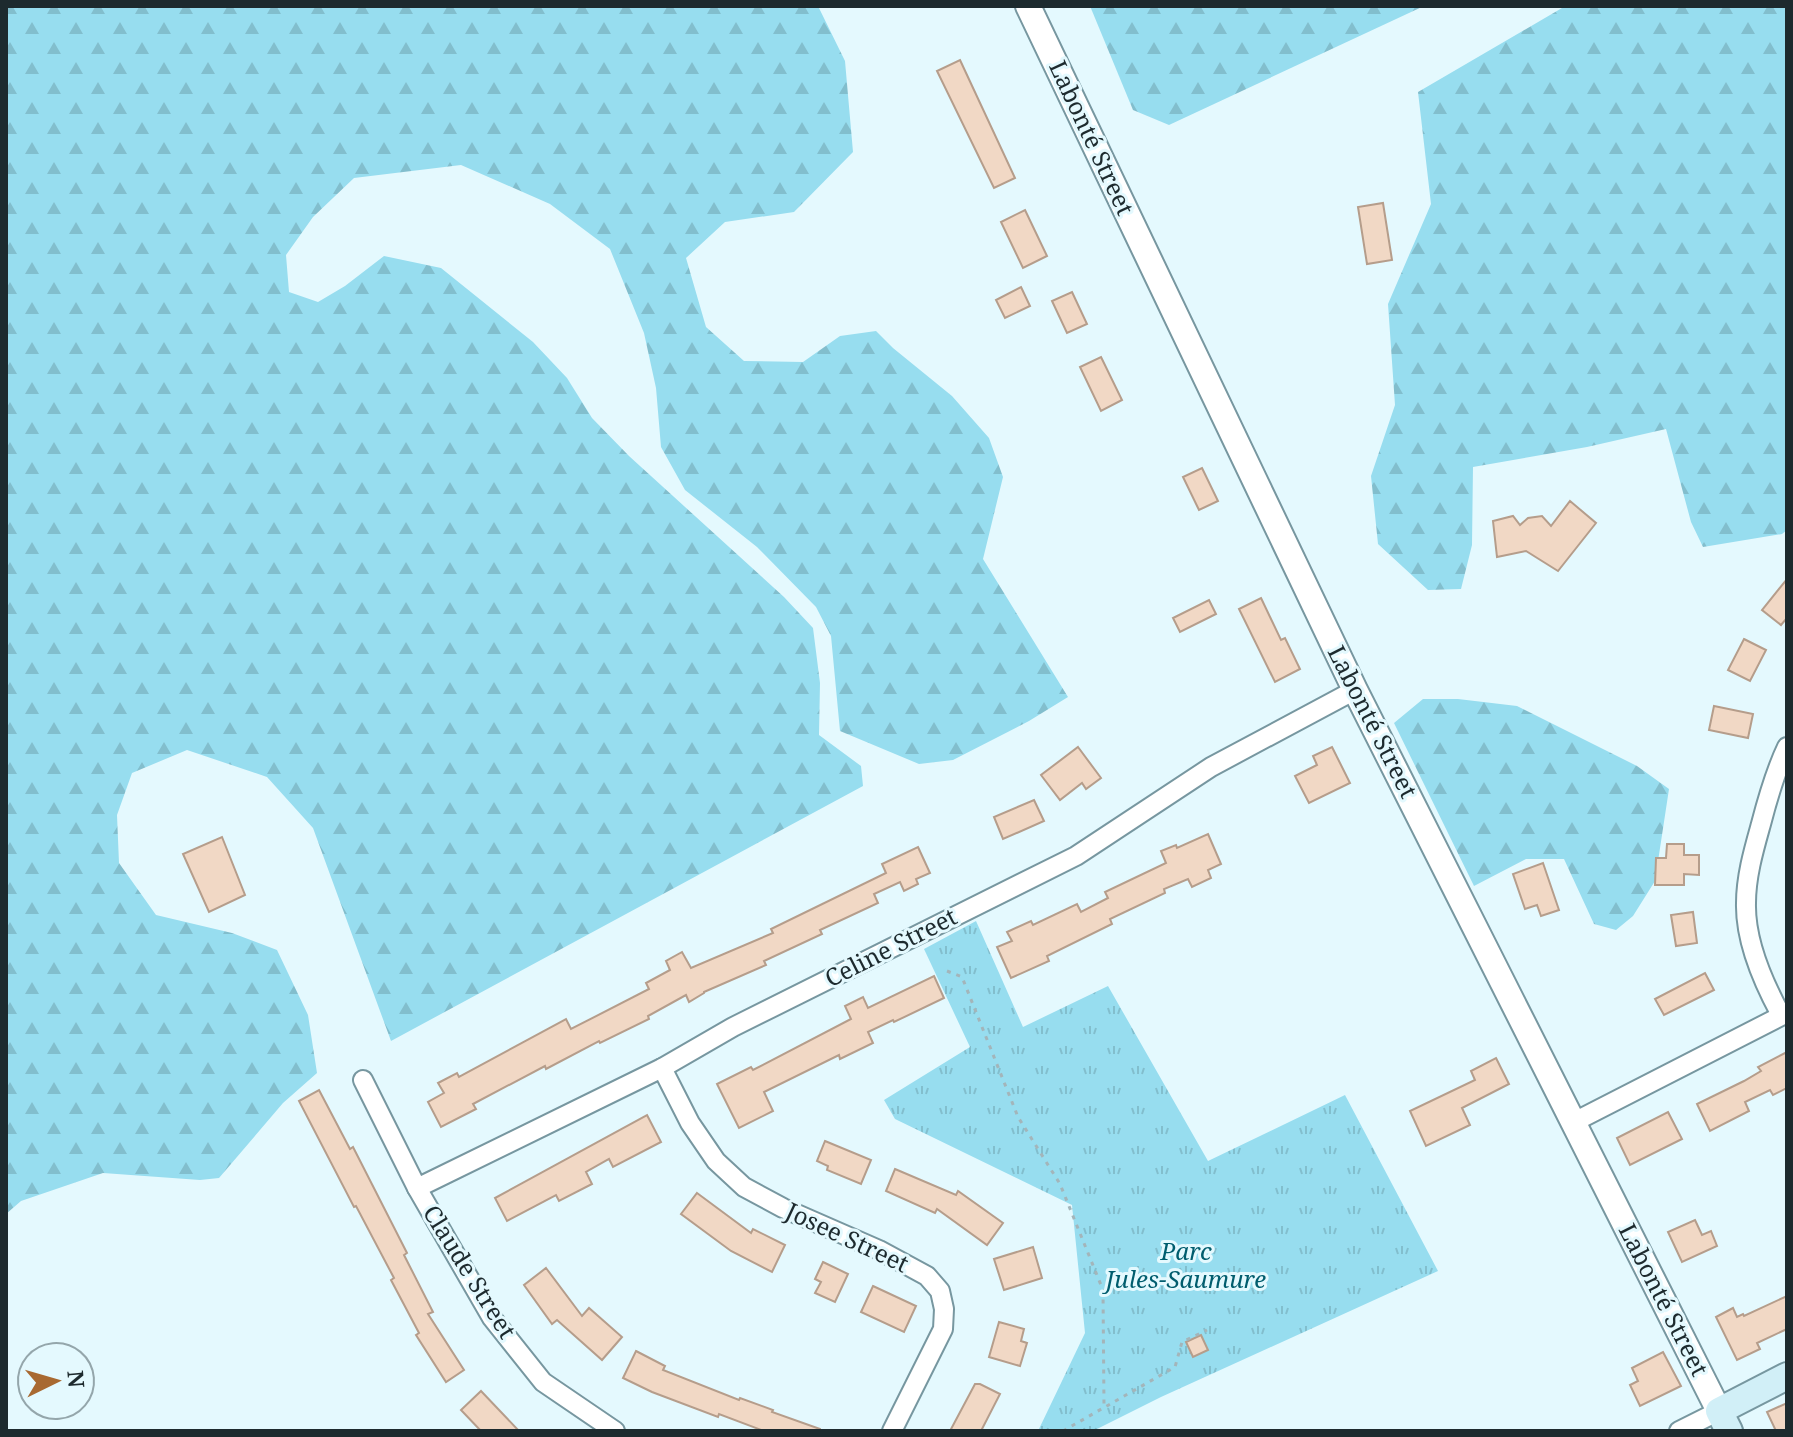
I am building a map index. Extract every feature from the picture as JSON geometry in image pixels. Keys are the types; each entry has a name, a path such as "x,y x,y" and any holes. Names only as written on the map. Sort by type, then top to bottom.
{"main road":[{"path":"1724,1421 1787,1376"}],"street":[{"name":"Labonté Street","path":"1028,6 1355,690 1724,1421"},
{"name":"Celine Street","path":"417,1188 662,1068 733,1027 1076,856 1211,767 1355,690"},
{"path":"1574,1122 1784,1014 1767,989 1752,945 1745,905 1763,816 1775,773 1787,747"},
{"name":"Josee Street","path":"662,1068 690,1123 716,1161 744,1187 783,1208 879,1250 927,1276 940,1291 944,1309 943,1329 892,1431"},
{"name":"Claude Street","path":"363,1080 417,1188 492,1318 543,1382 615,1431"},
{"path":"1679,1431 1724,1421"}],"path":[{"path":"947,971 962,977 1018,1117 1060,1184 1103,1290 1104,1407"},
{"path":"1063,1431 1175,1367 1182,1342 1207,1330"}],"green space":[{"path":"6,6 818,6 845,61 853,152 794,212 725,222 686,258 706,327 744,361 803,362 840,336 876,331 952,396 989,438 1003,477 983,559 1068,697 953,760 919,764 840,731 831,636 816,607 757,547 685,490 661,447 656,388 644,333 610,249 550,204 461,165 354,178 313,217 286,255 289,292 318,302 384,256 441,268 533,342 567,378 592,418 629,456 784,597 813,628 820,683 819,735 861,766 863,786 391,1041 313,828 267,777 187,750 132,773 117,815 119,863 156,915 232,933 277,950 308,1015 317,1073 283,1103 219,1178 200,1180 103,1173 21,1201 6,1214"},
{"path":"1090,6 1424,6 1169,125 1133,110"},
{"path":"1562,6 1787,6 1787,530 1782,534 1703,547 1691,522 1666,429 1473,467 1472,545 1461,589 1428,590 1378,544 1371,476 1395,405 1388,304 1431,204 1418,92"},
{"path":"1423,699 1458,699 1517,706 1637,766 1669,789 1655,881 1633,916 1616,930 1594,924 1564,859 1526,859 1474,886 1394,723"},
{"name":"Parc Jules-Saumure","path":"976,921 1023,1027 1108,986 1208,1161 1345,1095 1438,1271 1093,1431 1038,1431 1085,1333 1072,1205 895,1119 884,1100 970,1047 924,949"}],"building":[{"path":"960,60 1015,178 994,188 937,71"},
{"path":"1383,203 1392,260 1367,264 1358,207"},
{"path":"1025,210 1047,256 1023,268 1001,222"},
{"path":"1021,287 1030,306 1005,318 996,300"},
{"path":"1072,292 1087,324 1067,333 1052,301"},
{"path":"1101,357 1122,400 1101,411 1080,367"},
{"path":"1202,468 1218,501 1199,510 1183,477"},
{"path":"1570,501 1596,523 1558,571 1526,551 1497,557 1493,521 1513,516 1520,525 1528,518 1542,516 1551,526"},
{"path":"1787,579 1787,618 1781,625 1762,610"},
{"path":"1261,598 1281,640 1285,638 1300,669 1275,682 1239,609"},
{"path":"1209,600 1216,614 1180,632 1173,618"},
{"path":"1744,639 1766,650 1750,681 1728,670"},
{"path":"1714,706 1753,714 1748,738 1709,730"},
{"path":"1078,747 1101,778 1086,789 1082,783 1060,800 1041,775"},
{"path":"1332,747 1350,783 1309,803 1295,776 1317,765 1313,756"},
{"path":"1034,800 1044,821 1003,839 994,817"},
{"path":"1208,834 1221,864 1208,870 1211,878 1192,887 1188,879 1164,889 1165,893 1110,919 1112,924 1047,956 1049,961 1011,978 997,947 1012,941 1007,932 1031,921 1033,925 1077,904 1081,912 1108,898 1105,892 1166,863 1161,851 1176,845 1177,848"},
{"path":"222,837 245,895 209,912 183,854"},
{"path":"1667,844 1684,844 1684,855 1699,855 1699,875 1684,874 1684,885 1655,885 1656,858 1666,858"},
{"path":"918,847 930,873 916,879 918,884 904,891 900,882 874,894 878,903 764,961 766,965 704,992 689,1002 686,995 648,1016 649,1019 546,1069 545,1066 473,1104 476,1109 441,1127 428,1102 444,1093 438,1083 457,1073 459,1077 566,1019 571,1029 649,989 646,983 670,970 666,961 682,952 691,968 773,933 771,929 886,873 882,864"},
{"path":"1543,863 1559,910 1541,916 1537,905 1525,909 1513,874"},
{"path":"1693,912 1697,943 1676,946 1671,915"},
{"path":"1705,973 1714,990 1664,1015 1655,999"},
{"path":"934,976 944,998 868,1032 873,1043 840,1059 839,1055 764,1092 773,1111 739,1128 717,1084 751,1067 753,1070 851,1019 845,1006 863,997 868,1008"},
{"path":"1787,1052 1787,1088 1773,1095 1770,1090 1745,1102 1749,1111 1710,1131 1697,1104 1744,1081 1761,1071 1758,1067"},
{"path":"1496,1058 1509,1084 1462,1108 1470,1125 1426,1146 1410,1111 1475,1080 1471,1071"},
{"path":"319,1090 350,1149 353,1147 407,1253 404,1255 433,1312 428,1314 464,1370 446,1382 416,1335 419,1333 391,1280 394,1278 299,1101"},
{"path":"1668,1112 1682,1139 1630,1165 1617,1138"},
{"path":"647,1115 661,1142 613,1167 609,1159 586,1172 592,1184 559,1201 556,1195 507,1221 495,1198"},
{"path":"825,1141 871,1160 861,1184 827,1170 828,1166 817,1161"},
{"path":"895,1169 956,1195 958,1191 1003,1223 987,1245 937,1209 935,1213 886,1191"},
{"path":"697,1193 751,1233 753,1229 785,1245 772,1272 731,1251 681,1214"},
{"path":"1695,1220 1702,1235 1711,1231 1717,1246 1682,1262 1668,1232"},
{"path":"1033,1247 1042,1278 1004,1290 994,1259"},
{"path":"823,1262 848,1274 835,1302 815,1293 821,1282 815,1279"},
{"path":"546,1268 582,1316 589,1308 622,1337 602,1360 557,1320 552,1324 524,1285"},
{"path":"873,1286 916,1306 904,1332 861,1312"},
{"path":"1787,1296 1787,1329 1757,1343 1760,1349 1737,1360 1716,1317 1733,1308 1737,1317 1744,1316"},
{"path":"999,1322 1024,1329 1021,1341 1027,1343 1020,1366 989,1357"},
{"path":"1201,1335 1208,1350 1193,1357 1186,1342"},
{"path":"636,1351 665,1366 663,1370 773,1410 820,1431 764,1431 652,1392 623,1378"},
{"path":"1663,1352 1681,1386 1640,1406 1630,1385 1638,1381 1632,1368"},
{"path":"975,1384 1000,1394 981,1431 950,1431"},
{"path":"481,1391 519,1431 481,1431 461,1410"},
{"path":"1787,1403 1787,1431 1776,1431 1767,1412"}]}
